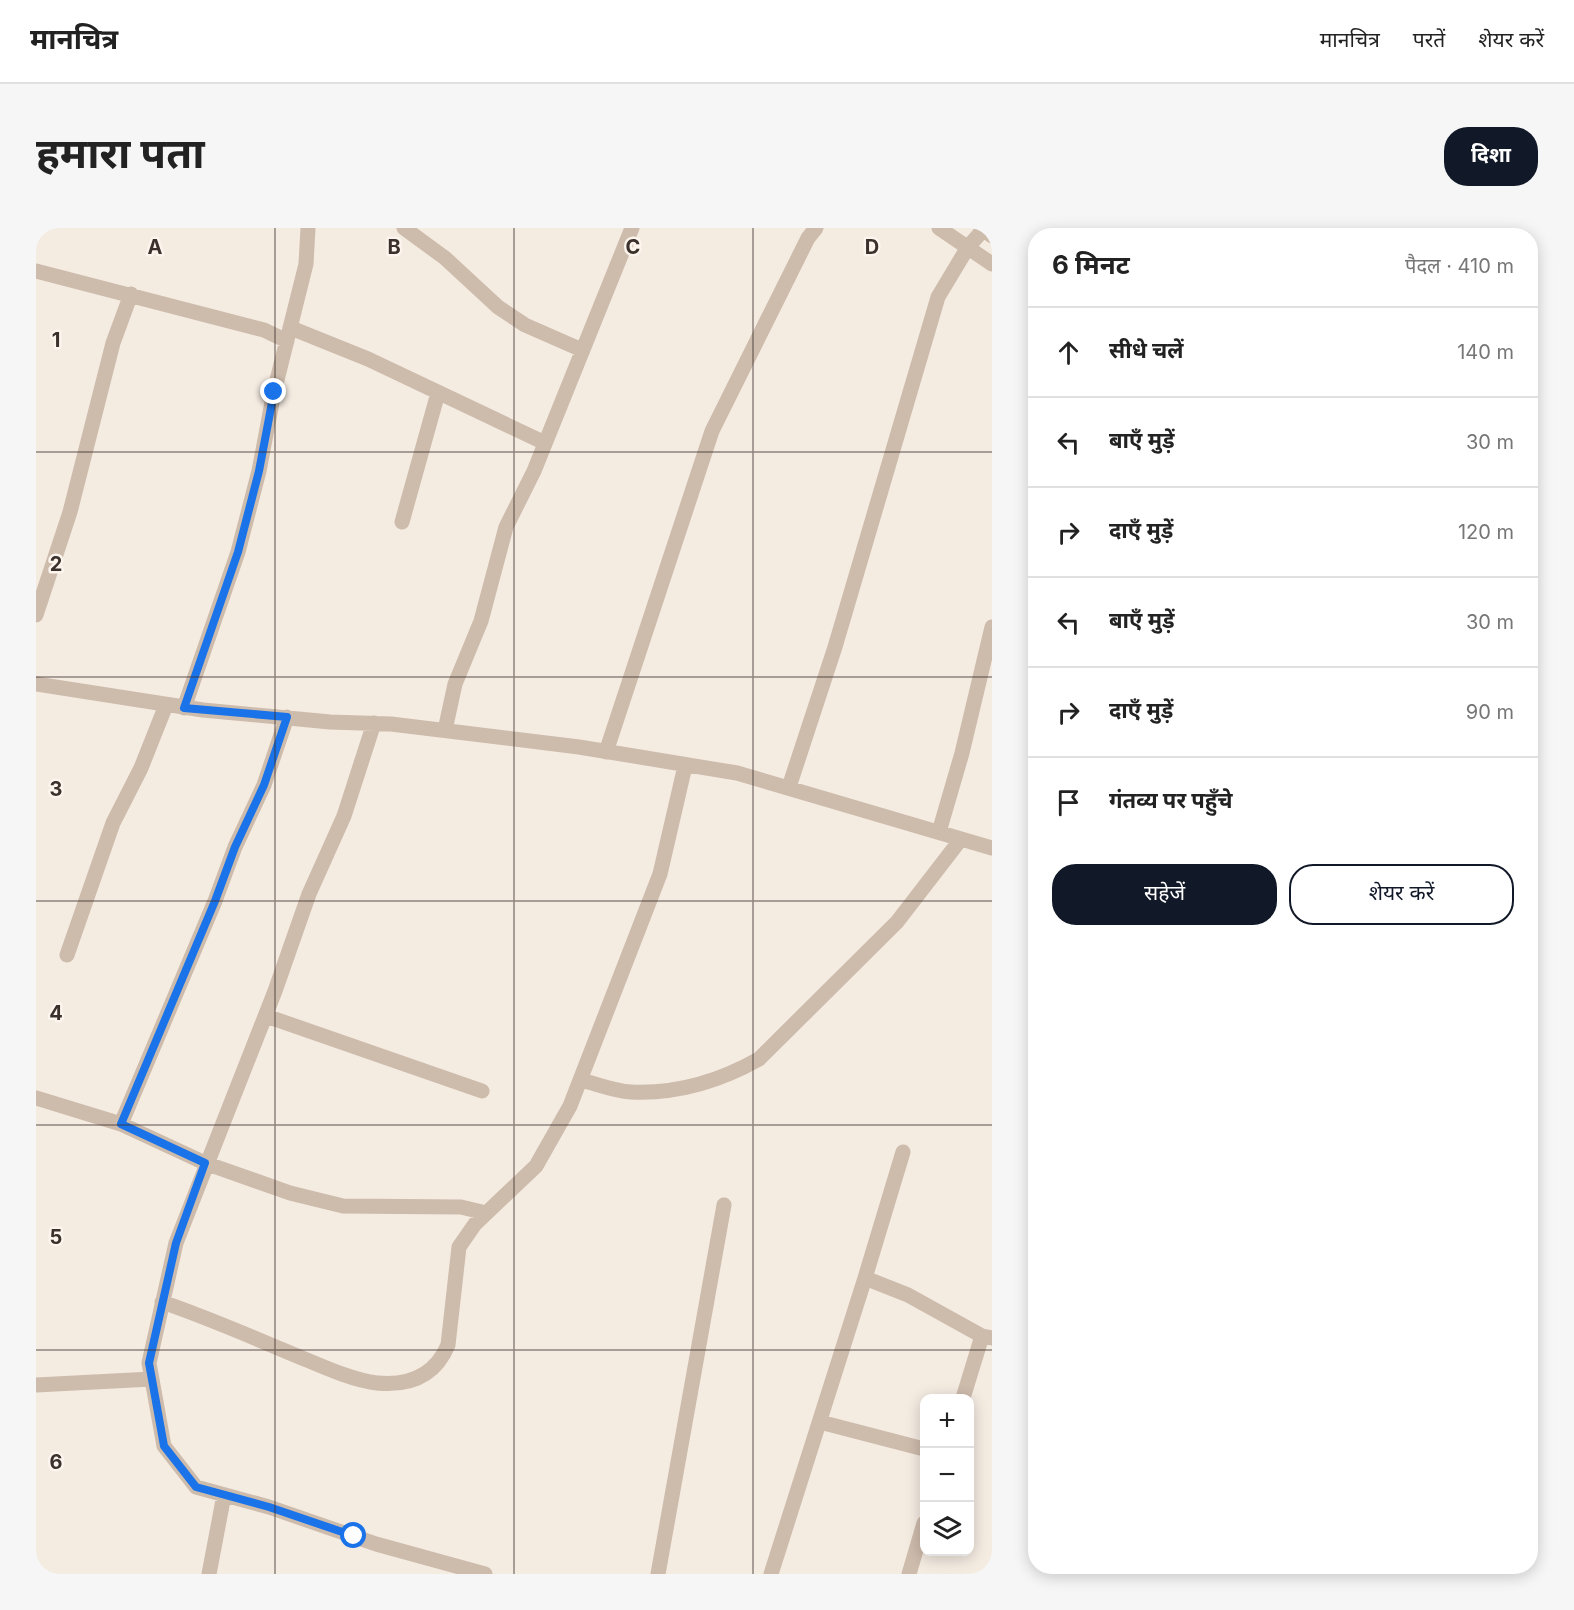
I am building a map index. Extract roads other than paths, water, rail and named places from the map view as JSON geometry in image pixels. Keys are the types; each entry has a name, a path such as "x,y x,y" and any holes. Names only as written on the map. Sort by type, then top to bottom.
{"street":[{"path":"184,708 238,552 306,264 308,228"},
{"path":"404,228 445,258 498,307 525,324 582,350"},
{"path":"444,730 455,684 481,621 506,527 544,443 632,228"},
{"path":"606,752 712,430 808,238 816,228"},
{"path":"939,228 992,264"},
{"path":"789,787 838,636 938,297 968,248 985,231"},
{"path":"36,271 264,330 289,334 438,393 544,443"},
{"path":"36,615 70,512 113,343 131,294"},
{"path":"402,522 438,393"},
{"path":"939,832 962,753 992,627"},
{"path":"36,684 184,708 444,730 737,773 992,848"},
{"path":"67,955 113,823 141,768 166,705"},
{"path":"121,1124 215,901 235,847 264,785 287,717"},
{"path":"375,723 344,816 309,894 266,1016 205,1163 176,1243 149,1363 164,1446 196,1487 269,1507 376,1544 485,1574"},
{"path":"162,1302 206,1317 323,1366 377,1383 414,1379 430,1372 442,1359 448,1346 459,1247 486,1213 517,1187 536,1166 570,1106 581,1080 660,874 685,766"},
{"path":"581,1080 630,1092 693,1087 731,1075 759,1059 897,922 961,840"},
{"path":"266,1016 482,1091"},
{"path":"36,1098 121,1124 205,1163 290,1193 343,1206 461,1207 486,1213"},
{"path":"771,1574 903,1152"},
{"path":"658,1574 724,1205"},
{"path":"865,1278 908,1295 987,1337 965,1394"},
{"path":"36,1385 152,1379"},
{"path":"820,1422 920,1448"},
{"path":"209,1574 224,1495"},
{"path":"909,1574 920,1537"}]}
